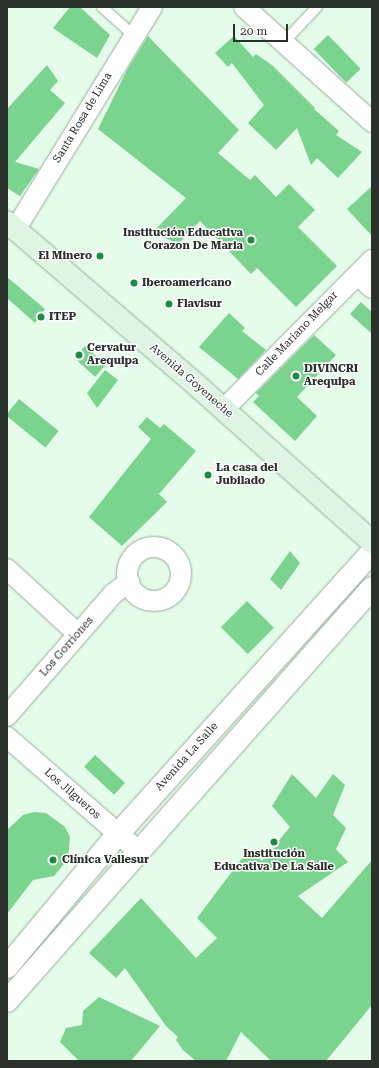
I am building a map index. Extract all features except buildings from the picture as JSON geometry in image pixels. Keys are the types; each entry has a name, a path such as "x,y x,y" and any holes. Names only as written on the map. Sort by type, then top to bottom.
{"main road":[{"name":"Avenida Goyeneche","path":"10,229 224,409 372,542"}],"street":[{"name":"Santa Rosa de Lima","path":"10,229 152,7"},
{"path":"244,7 372,122"},
{"name":"Calle Mariano Melgar","path":"224,409 342,288 365,282 372,260"},
{"name":"Avenida La Salle","path":"7,967 118,834 372,552"},
{"path":"7,569 78,634"},
{"name":"Los Gorriones","path":"7,716 114,594 129,582"},
{"path":"7,1000 372,588"},
{"name":"Los Jilgueros","path":"7,737 138,851"}],"lane":[{"path":"102,7 133,35"},
{"path":"284,42 317,7"}],"place":[{"name":"Institución Educativa Corazon De Maria","path":"251,240"},
{"name":"El Minero","path":"100,256"},
{"name":"Iberoamericano","path":"134,283"},
{"name":"Flavisur","path":"169,304"},
{"name":"ITEP","path":"41,317"},
{"name":"Cervatur Arequipa","path":"79,355"},
{"name":"DIVINCRI Arequipa","path":"296,376"},
{"name":"La casa del Jubilado","path":"208,475"},
{"name":"Institución Educativa De La Salle","path":"274,842"},
{"name":"Clínica Vallesur","path":"53,860"}]}
